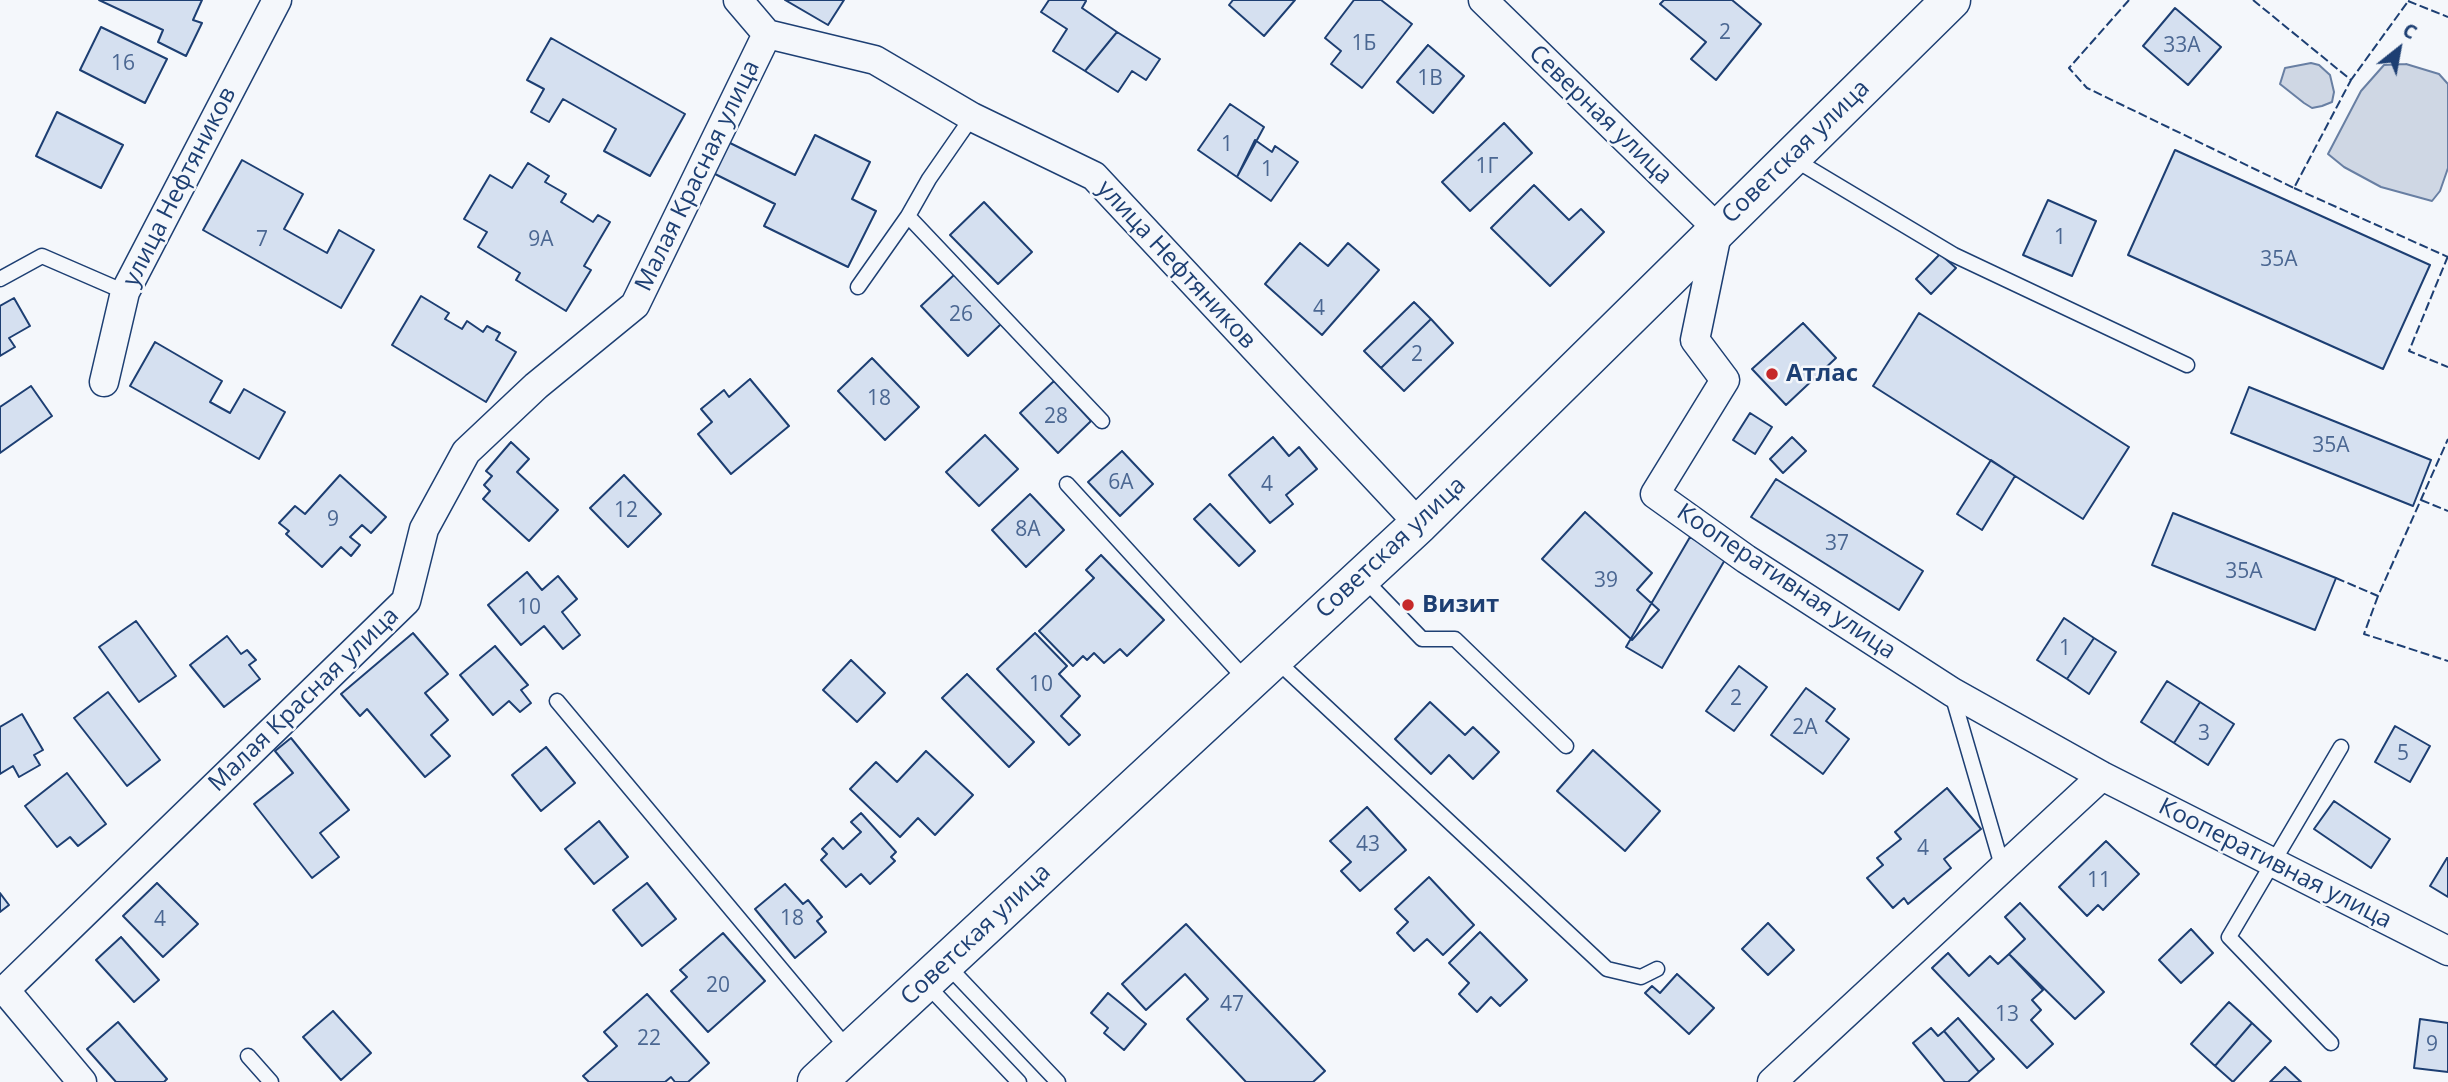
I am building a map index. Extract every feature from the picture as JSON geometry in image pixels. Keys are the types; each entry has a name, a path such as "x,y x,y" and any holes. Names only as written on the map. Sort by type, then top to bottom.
{"street":[{"name":"улица Нефтяников","path":"104,382 125,292 276,0"},
{"path":"738,0 767,34"},
{"name":"Северная улица","path":"1483,0 1717,229"},
{"name":"Советская улица","path":"817,1082 1419,524 1951,0"},
{"name":"улица Нефтяников","path":"767,34 875,60 972,117 1094,176 1419,524"},
{"name":"Малая Красная улица","path":"82,1082 3,988 406,601 424,529 466,452 536,386 635,305 767,34"},
{"name":"Кооперативная улица","path":"1717,229 1695,340 1725,380 1655,494 1746,559 1952,692 2102,776 2448,951"},
{"path":"1772,1082 2004,870 2102,776"}],"lane":[{"path":"858,287 972,117"},
{"path":"1791,157 1954,255 2188,365"},
{"path":"908,216 1102,421"},
{"path":"0,279 42,256 125,292"},
{"path":"1067,484 1261,671 1607,969 1641,977 1657,969"},
{"path":"1362,577 1422,639 1455,639 1566,746"},
{"path":"1952,692 2004,870"},
{"path":"557,701 850,1052"},
{"path":"2331,1043 2229,937 2270,863 2341,747"},
{"path":"935,973 1019,1082"},
{"path":"935,973 1058,1082"},
{"path":"248,1055 271,1082"}],"shaded area":[{"path":"2311,63 2319,65 2330,75 2334,92 2332,102 2312,108 2280,84 2285,68"},
{"path":"2406,64 2439,74 2448,84 2448,168 2440,191 2432,201 2381,187 2344,167 2328,154 2361,91 2384,65"}],"building":[{"path":"99,0 202,0 193,20 202,23 186,56 158,42 163,30"},
{"path":"785,0 844,0 828,25"},
{"path":"1049,0 1084,0 1086,1 1082,8 1117,32 1085,71 1053,51 1067,29 1041,12"},
{"path":"1233,0 1295,0 1264,36 1229,5"},
{"path":"1354,0 1381,0 1412,24 1362,88 1331,64 1341,51 1325,38"},
{"path":"1664,0 1732,0 1761,24 1716,80 1691,59 1706,42 1660,4"},
{"path":"2175,8 2221,47 2188,85 2143,46"},
{"path":"101,27 167,59 145,103 80,70"},
{"path":"1117,32 1160,59 1146,80 1132,71 1118,92 1085,71"},
{"path":"551,38 685,114 650,176 604,151 616,129 563,99 549,122 531,112 544,89 527,80"},
{"path":"1428,45 1464,76 1433,113 1397,82"},
{"path":"1230,104 1264,127 1237,177 1198,150"},
{"path":"57,112 123,145 101,188 36,156"},
{"path":"1504,123 1532,153 1470,211 1442,182"},
{"path":"815,135 870,162 852,199 876,211 848,267 764,226 775,204 713,173 728,142 795,175"},
{"path":"1255,140 1272,152 1275,146 1298,162 1271,201 1237,177"},
{"path":"2175,150 2430,265 2383,369 2128,255"},
{"path":"242,160 303,194 284,229 327,253 339,230 374,250 341,308 203,230"},
{"path":"528,163 549,176 545,182 566,194 561,202 593,222 598,215 610,222 584,266 591,270 566,311 516,280 520,273 478,247 487,232 464,219 490,175 512,188"},
{"path":"1534,185 1569,220 1581,209 1604,232 1550,286 1491,228"},
{"path":"2048,200 2096,221 2072,276 2023,255"},
{"path":"984,202 1032,252 998,284 950,235"},
{"path":"1300,243 1328,266 1348,243 1379,270 1322,335 1265,284"},
{"path":"1940,254 1956,268 1931,294 1916,279"},
{"path":"955,274 1002,323 968,356 921,306"},
{"path":"421,296 449,313 445,319 462,329 467,321 483,332 487,326 500,333 496,340 516,352 486,402 392,345"},
{"path":"14,298 30,326 9,338 15,347 0,356 0,306"},
{"path":"1414,302 1431,319 1381,368 1364,351"},
{"path":"1919,313 2129,447 2083,519 1873,386"},
{"path":"1431,319 1453,343 1404,391 1381,368"},
{"path":"1803,323 1836,358 1786,405 1752,369"},
{"path":"155,342 222,381 210,402 230,413 244,389 285,412 259,459 130,386"},
{"path":"872,358 919,407 885,440 838,391"},
{"path":"750,379 789,426 731,474 698,434 712,422 701,409 724,390 729,397"},
{"path":"1054,381 1091,421 1058,453 1020,413"},
{"path":"31,386 52,416 0,453 0,407"},
{"path":"2249,387 2431,460 2413,506 2231,433"},
{"path":"1750,413 1772,427 1755,454 1733,440"},
{"path":"985,435 1018,469 979,506 946,472"},
{"path":"1273,437 1289,456 1299,447 1317,469 1286,495 1293,504 1270,523 1229,475"},
{"path":"1792,437 1806,451 1783,473 1770,459"},
{"path":"511,442 529,459 517,472 558,510 529,541 483,499 490,491 484,485 492,476 486,471"},
{"path":"1122,451 1153,484 1120,516 1088,482"},
{"path":"1991,460 2015,476 1982,530 1957,514"},
{"path":"340,475 386,517 371,533 362,525 350,537 360,545 351,556 341,547 322,567 286,534 289,531 279,523 295,506 305,514"},
{"path":"624,475 661,514 628,547 590,508"},
{"path":"1776,479 1923,571 1899,610 1751,517"},
{"path":"1030,494 1064,530 1026,567 992,530"},
{"path":"1210,504 1255,551 1239,566 1194,519"},
{"path":"1585,512 1652,573 1637,590 1659,610 1632,640 1542,559"},
{"path":"2173,513 2336,578 2315,630 2152,565"},
{"path":"1690,537 1726,558 1662,668 1626,647"},
{"path":"1101,555 1164,620 1127,656 1120,649 1104,663 1094,653 1087,660 1083,656 1073,666 1039,631 1094,578 1086,570"},
{"path":"527,572 542,590 558,576 577,599 562,612 580,635 563,649 544,626 521,645 488,605"},
{"path":"2064,618 2094,638 2067,679 2037,660"},
{"path":"136,621 176,676 139,702 99,647"},
{"path":"413,633 448,674 425,693 448,720 431,735 450,756 425,777 367,709 360,716 341,694"},
{"path":"1035,633 1067,666 1059,674 1080,696 1061,716 1080,735 1069,745 997,669"},
{"path":"227,636 241,654 247,650 256,660 249,665 260,679 224,707 190,665"},
{"path":"2094,638 2116,652 2089,694 2067,679"},
{"path":"495,646 528,685 521,690 531,703 520,712 509,701 493,715 460,675"},
{"path":"851,660 885,693 857,722 823,690"},
{"path":"1739,666 1767,687 1734,731 1706,711"},
{"path":"967,674 1034,742 1009,767 942,698"},
{"path":"2167,681 2200,702 2174,743 2141,722"},
{"path":"1806,688 1835,709 1826,721 1849,739 1823,774 1771,735"},
{"path":"108,692 160,760 127,786 74,718"},
{"path":"1430,702 1465,735 1473,727 1499,752 1473,779 1449,755 1431,774 1395,739"},
{"path":"2200,702 2234,724 2208,765 2174,743"},
{"path":"22,714 43,750 34,755 40,765 19,777 13,766 0,774 0,727"},
{"path":"2395,726 2430,746 2410,782 2375,762"},
{"path":"291,738 349,810 320,833 339,857 312,878 254,804 293,773 275,751"},
{"path":"546,747 575,783 541,811 512,775"},
{"path":"1593,750 1660,811 1625,851 1557,791"},
{"path":"926,751 973,795 935,835 918,818 900,837 850,789 876,762 897,782"},
{"path":"67,773 106,824 78,846 70,837 57,847 25,806"},
{"path":"1947,788 1981,829 1944,859 1951,868 1908,904 1904,898 1893,908 1867,878 1883,865 1877,858 1901,839 1895,832"},
{"path":"2334,801 2390,839 2371,868 2314,829"},
{"path":"1367,807 1406,850 1360,891 1341,871 1351,862 1330,841"},
{"path":"861,813 896,852 891,857 895,861 870,884 861,874 846,887 821,860 827,854 822,849 833,838 843,849 861,832 851,822"},
{"path":"599,821 628,857 594,884 565,849"},
{"path":"2106,841 2139,874 2103,910 2098,905 2087,916 2059,887"},
{"path":"2448,858 2448,897 2430,886"},
{"path":"1429,877 1474,925 1443,955 1427,939 1414,951 1397,933 1408,922 1395,909"},
{"path":"157,883 198,924 163,957 123,916"},
{"path":"647,883 676,919 642,946 613,910"},
{"path":"785,884 803,904 808,900 822,917 817,921 826,932 795,958 755,909"},
{"path":"0,893 9,905 0,912"},
{"path":"2020,903 2104,992 2075,1019 2009,954 2025,939 2005,917"},
{"path":"1768,923 1794,950 1768,975 1742,949"},
{"path":"1186,924 1325,1071 1313,1082 1246,1082 1187,1019 1208,999 1185,974 1146,1010 1122,984"},
{"path":"2191,929 2213,953 2181,983 2159,960"},
{"path":"1480,932 1527,980 1500,1006 1491,997 1477,1012 1459,994 1469,983 1449,963"},
{"path":"723,933 765,981 708,1032 671,991 687,977 680,970"},
{"path":"121,937 159,980 134,1002 96,960"},
{"path":"1948,953 1969,976 1990,956 1998,964 2009,954 2043,990 2032,1000 2041,1010 2031,1020 2053,1044 2027,1068 1932,968"},
{"path":"1677,974 1714,1008 1689,1034 1645,993 1652,986 1660,993"},
{"path":"1108,993 1146,1024 1124,1050 1104,1033 1108,1028 1091,1013"},
{"path":"647,994 709,1063 688,1082 675,1082 671,1077 665,1082 589,1082 583,1076 617,1046 604,1032"},
{"path":"2229,1002 2252,1023 2215,1066 2191,1044"},
{"path":"333,1011 371,1053 341,1080 303,1037"},
{"path":"1958,1018 1994,1059 1979,1072 1944,1031"},
{"path":"2420,1019 2448,1023 2448,1072 2414,1068"},
{"path":"118,1022 167,1079 164,1082 116,1082 87,1049"},
{"path":"2252,1023 2271,1041 2233,1082 2215,1066"},
{"path":"1931,1028 1938,1036 1944,1031 1979,1072 1968,1082 1945,1082 1913,1043"},
{"path":"2285,1067 2301,1082 2270,1082"}],"fence":[{"path":"2129,0 2069,68 2087,88 2294,188 2351,80"},
{"path":"2253,0 2351,80 2409,0"},
{"path":"2408,1 2448,17"},
{"path":"2294,188 2448,257"},
{"path":"2448,256 2409,351 2448,367"},
{"path":"2336,578 2378,596 2448,439"},
{"path":"2421,500 2448,511"},
{"path":"2378,596 2364,634 2448,661"}],"place":[{"name":"Атлас","path":"1772,374"},
{"name":"Визит","path":"1408,605"}]}
